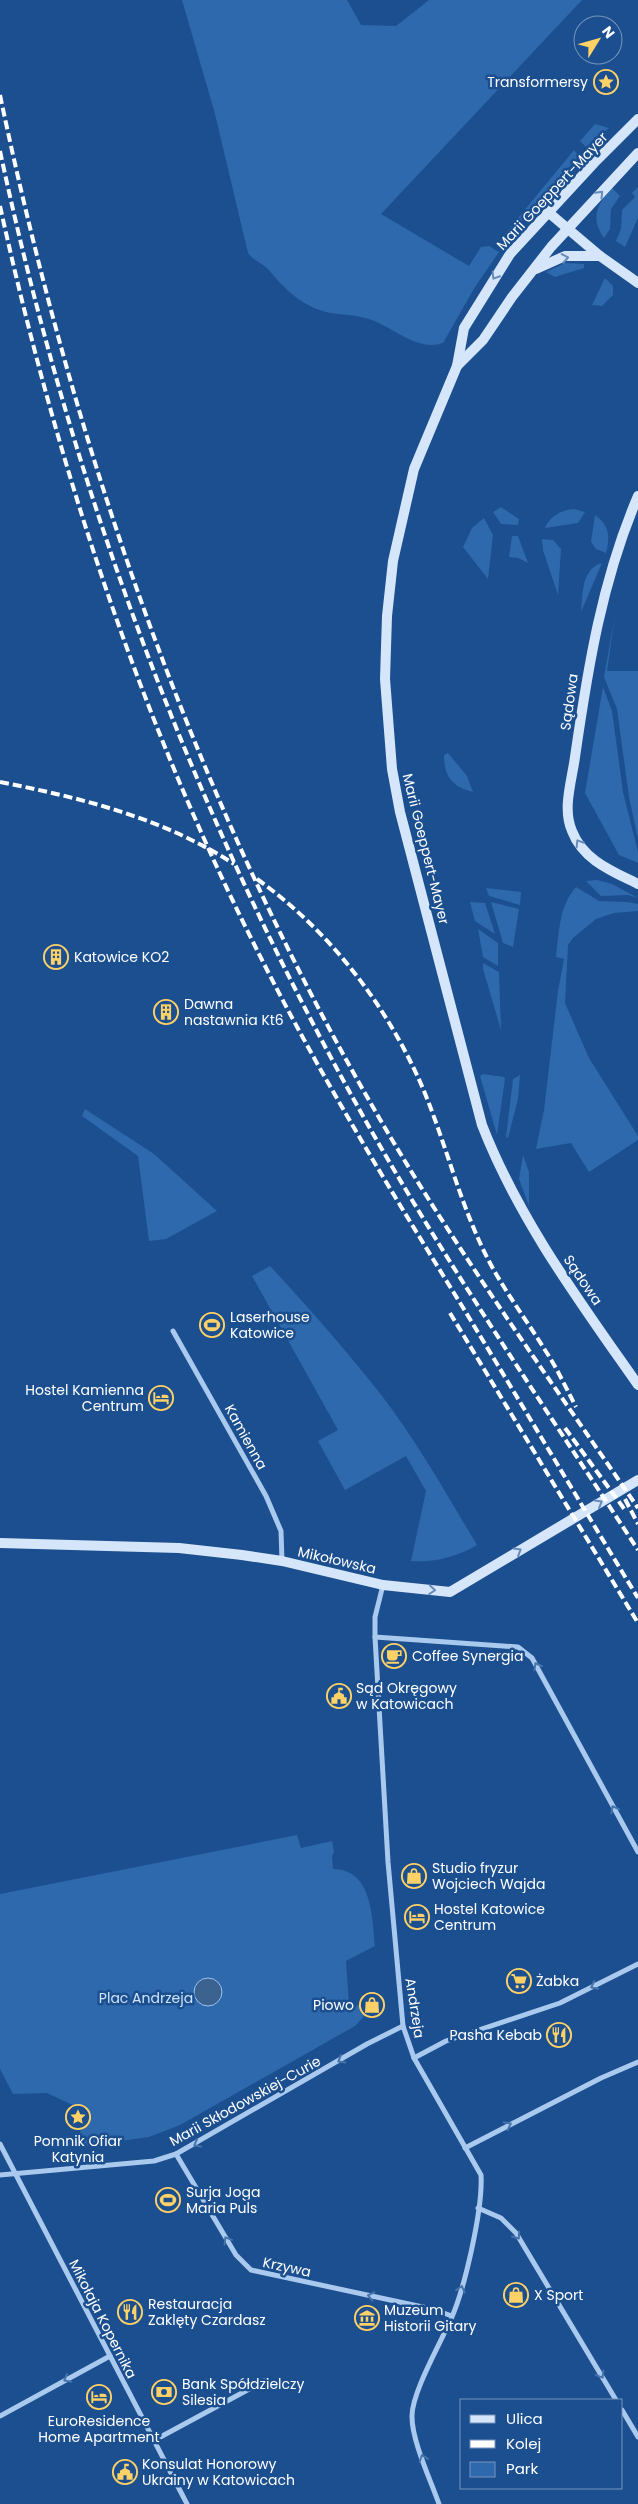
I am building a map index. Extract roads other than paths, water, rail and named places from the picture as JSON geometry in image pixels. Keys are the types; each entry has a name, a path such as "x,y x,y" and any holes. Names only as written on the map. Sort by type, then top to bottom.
{"main road":[{"name":"Marii Goeppert-Mayer","path":"510,1188 486,1134 473,1095 404,829 392,770 386,709 387,616 396,541 414,469 457,366 464,328 510,254 638,119"},
{"name":"Marii Goeppert-Mayer","path":"457,366 483,340 512,297 567,229 638,153"},
{"path":"548,212 600,256 638,283"},
{"path":"533,270 565,256 600,256"},
{"name":"Sądowa","path":"638,496 620,543 598,619 585,686 567,809 571,830 580,848 606,868 638,884"},
{"name":"Sądowa","path":"510,1188 543,1244 638,1385"},
{"name":"Mikołowska","path":"0,1543 179,1548 282,1561 384,1585 450,1592 638,1480"}],"street":[{"name":"Kamienna","path":"173,1331 266,1496 280,1531 282,1561"},
{"name":"Andrzeja","path":"384,1585 375,1617 374,1637 388,1862 403,2026 414,2058 481,2175 482,2192 461,2291 419,2390 412,2417 415,2435 439,2504"},
{"path":"374,1637 518,1647 532,1658 638,1852"},
{"path":"414,2058 446,2041 560,2003 638,1964"},
{"name":"Marii Skłodowskiej-Curie","path":"0,2175 154,2161 176,2154 368,2044 403,2026"},
{"path":"465,2148 600,2078 638,2062"},
{"name":"Mikołaja Kopernika","path":"0,2144 186,2504"},
{"name":"Krzywa","path":"176,2154 236,2255 251,2270 432,2309 452,2316"},
{"path":"478,2208 501,2218 516,2233 615,2399"},
{"path":"0,2416 110,2356"},
{"path":"153,2440 266,2380"},
{"path":"623,2412 638,2437"}],"railway":[{"path":"0,95 29,225 63,354 101,483 144,609 192,734 244,857 302,977 397,1148 463,1253 638,1508"},
{"path":"0,151 29,274 61,396 98,515 140,633 185,749 235,864 289,977 381,1148 488,1322 638,1550"},
{"path":"0,206 47,396 74,490 104,583 137,675 173,766 212,856 254,944 302,1037 380,1173 638,1598"},
{"path":"0,782 61,795 150,822 179,834 234,864"},
{"path":"257,879 284,900 333,947 375,1001 394,1030 424,1091 473,1228 482,1247 504,1287 554,1364 576,1407"},
{"path":"450,1313 638,1623"},
{"path":"565,1428 625,1510"},
{"path":"625,1499 638,1524"}],"place":[{"name":"Transformersy","path":"606,82"},
{"name":"Katowice KO2","path":"56,957"},
{"name":"Dawna nastawnia Kt6","path":"166,1012"},
{"name":"Laserhouse Katowice","path":"212,1325"},
{"name":"Hostel Kamienna Centrum","path":"161,1398"},
{"name":"Coffee Synergia","path":"394,1656"},
{"name":"Sąd Okręgowy w Katowicach","path":"339,1696"},
{"name":"Studio fryzur Wojciech Wajda","path":"414,1876"},
{"name":"Hostel Katowice Centrum","path":"417,1917"},
{"name":"Żabka","path":"519,1981"},
{"name":"Piowo","path":"372,2005"},
{"name":"Pasha Kebab","path":"559,2035"},
{"name":"Pomnik Ofiar Katynia","path":"78,2117"},
{"name":"Surja Joga Maria Puls","path":"168,2200"},
{"name":"X Sport","path":"516,2295"},
{"name":"Restauracja Zaklęty Czardasz","path":"130,2312"},
{"name":"Muzeum Historii Gitary","path":"367,2318"},
{"name":"Bank Spółdzielczy Silesia","path":"164,2392"},
{"name":"EuroResidence Home Apartment","path":"99,2397"},
{"name":"Konsulat Honorowy Ukrainy w Katowicach","path":"125,2472"}],"park label":[{"name":"Plac Andrzeja","path":"146,1998"}]}
